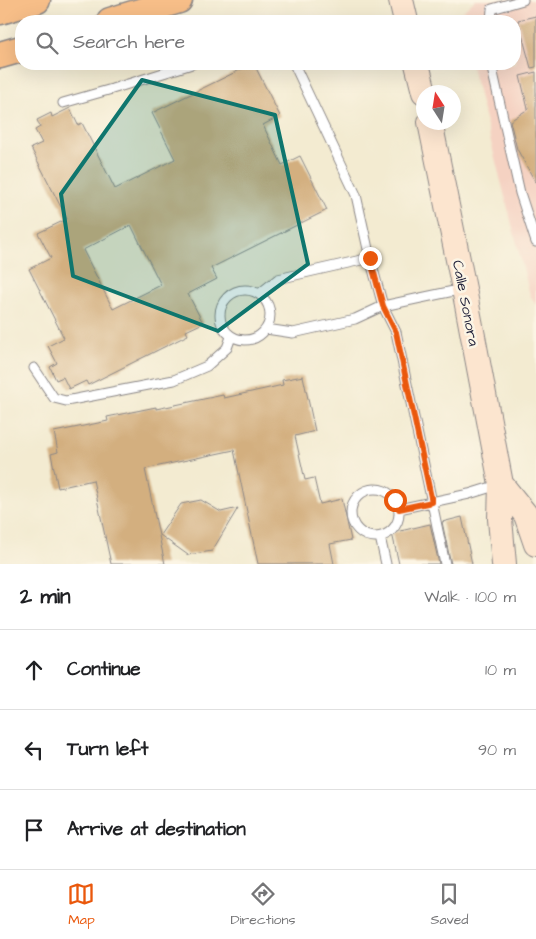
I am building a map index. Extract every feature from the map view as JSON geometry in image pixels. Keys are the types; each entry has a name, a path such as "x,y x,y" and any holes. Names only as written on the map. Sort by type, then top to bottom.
{"main road":[{"path":"2,7 37,0"},
{"path":"129,15 178,0"},
{"path":"0,55 15,51"}],"street":[{"path":"401,0 405,15"},
{"path":"418,70 422,85"},
{"name":"Calle Sonora","path":"432,130 501,484 500,519 504,564"},
{"name":"Calle Sonora","path":"501,484 526,515 536,544"}],"lane":[{"path":"492,15 492,9 523,0"},
{"path":"62,103 173,70"},
{"path":"297,70 356,195 383,306 396,332 445,564"},
{"path":"492,70 520,193 536,242"},
{"path":"259,294 278,278 370,258"},
{"path":"266,329 293,333 355,319 383,306 464,289"},
{"path":"240,290 250,290 259,294 266,301 270,310 270,320 266,329 259,336 250,340 240,340 231,337 224,330 220,321 223,301 230,294 240,290"},
{"path":"34,368 54,398 66,401 174,380 207,366 226,348 231,337"},
{"path":"399,509 469,494 501,484"},
{"path":"371,490 389,493 399,509 399,518 396,526 389,533 380,537 371,537 362,533 355,527 352,518 355,500 362,493 371,490"},
{"path":"380,537 386,564"}],"highlighted area":[{"path":"142,80 275,115 308,264 218,331 73,276 61,194"}],"shaded area":[{"path":"475,0 536,0 536,305 530,295 473,70 521,70 521,15 459,15"}],"building":[{"path":"536,16 536,67 531,68 521,31 521,19"},
{"path":"240,70 257,70 280,116 263,125 282,165 300,156 327,210 211,268 217,279 188,294 203,323 186,331 188,335 88,385 86,381 69,389 63,377 56,380 50,367 57,363 48,346 64,338 29,269 51,258 38,233 67,219 31,148 42,143 35,130 40,127 37,120 51,113 52,117 70,108 78,125 82,123 115,189 175,159 152,113","holes":["131,225 161,285 113,309 83,250"]},
{"path":"536,72 536,183 517,149 510,121 528,109 520,76"},
{"path":"303,376 315,431 295,436 305,480 314,478 320,504 342,499 351,540 330,544 334,564 258,564 234,450 145,469 165,564 111,564 93,480 58,488 51,454 58,452 54,432 108,421 107,417 223,395 224,398 283,385 282,380"},
{"path":"201,500 221,512 238,508 212,551 188,555 160,535 181,504"},
{"path":"462,517 472,564 451,564 442,522"},
{"path":"430,524 439,564 399,564 392,533"}],"route":[{"path":"370,258 383,306 396,332 432,502 399,509 395,500"}]}
